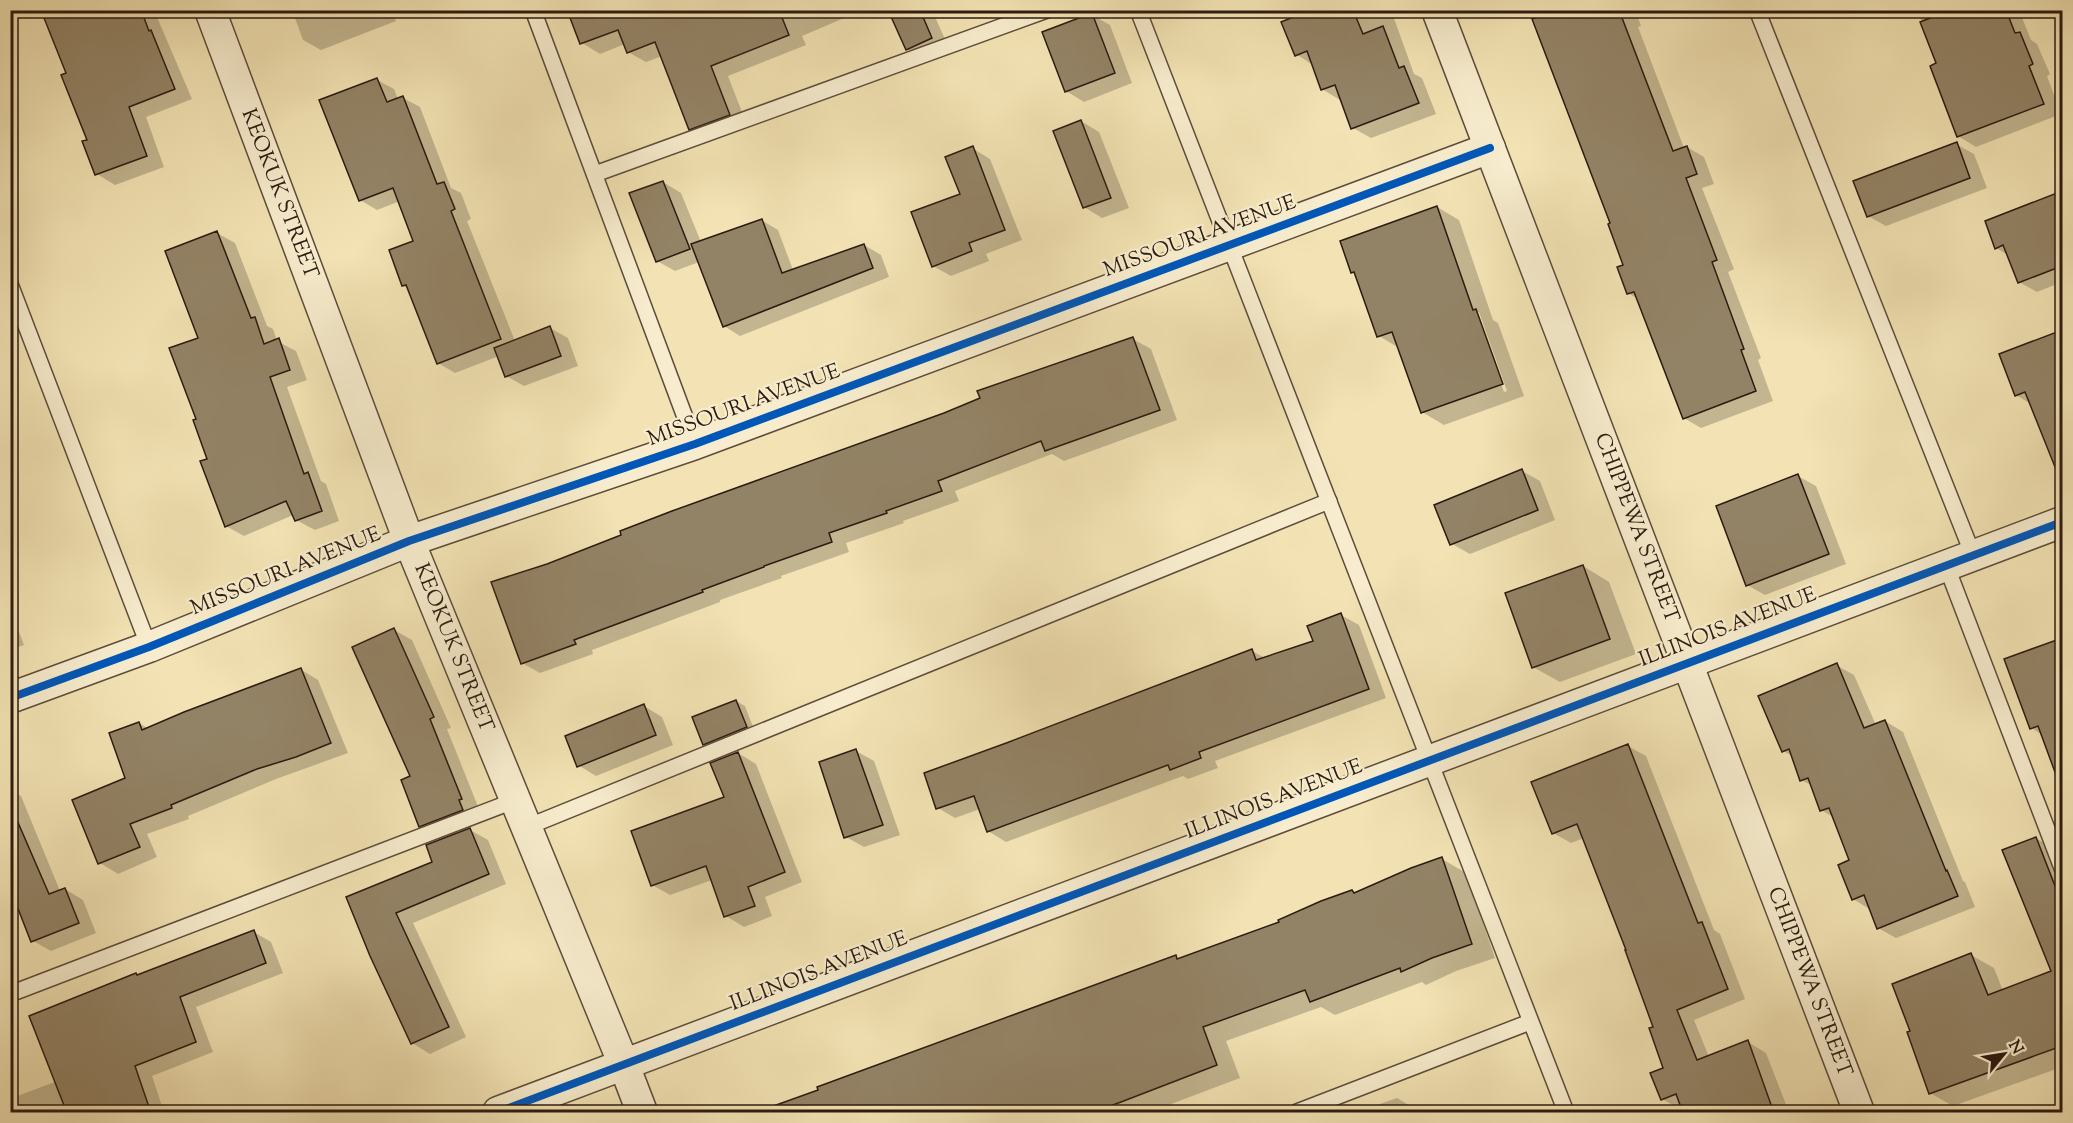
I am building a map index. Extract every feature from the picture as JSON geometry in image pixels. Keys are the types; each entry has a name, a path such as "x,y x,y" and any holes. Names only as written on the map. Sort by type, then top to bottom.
{"street":[{"name":"KEOKUK STREET","path":"210,10 409,541 642,1113"},
{"name":"CHIPPEWA STREET","path":"1437,10 1859,1113"},
{"name":"MISSOURI AVENUE","path":"10,698 149,647 409,541 694,444 1490,148"},
{"name":"ILLINOIS AVENUE","path":"498,1113 2062,522"}],"lane":[{"path":"533,10 694,444"},
{"path":"595,174 1047,10"},
{"path":"1138,10 1566,1113"},
{"path":"1757,10 1960,560 2056,830 2062,868"},
{"path":"10,284 149,647"},
{"path":"10,994 522,814 1329,501"},
{"path":"1297,1113 1530,1022"}],"building":[{"path":"63,10 141,10 175,89 129,107 147,156 95,175 82,141 87,140 61,75 66,73 44,18"},
{"path":"567,10 779,10 789,35 711,66 730,115 689,130 655,42 627,53 618,30 580,44"},
{"path":"888,10 920,10 932,38 906,50"},
{"path":"1311,10 1353,10 1363,34 1383,26 1399,68 1404,66 1419,103 1351,129 1335,85 1321,90 1307,51 1295,56 1281,22"},
{"path":"1555,10 1619,10 1673,151 1687,146 1697,174 1686,178 1717,260 1712,262 1744,349 1741,350 1756,391 1683,419 1634,292 1627,294 1617,267 1623,265 1608,224 1610,223 1532,19"},
{"path":"1951,10 2006,10 2015,33 2020,32 2033,64 2029,66 2044,104 1957,137 1930,66 1936,63 1920,22"},
{"path":"1092,13 1115,73 1065,92 1042,32"},
{"path":"377,78 387,102 403,96 437,184 444,182 455,209 451,211 501,339 437,364 406,285 402,286 389,250 413,241 393,188 359,201 319,100"},
{"path":"1081,120 1111,198 1083,208 1053,131"},
{"path":"1957,142 1970,178 1867,217 1853,181"},
{"path":"973,146 1005,230 969,243 972,251 932,267 911,212 960,194 945,157"},
{"path":"663,181 690,249 656,262 629,193"},
{"path":"2062,191 2062,266 2018,283 2003,245 1995,249 1985,221"},
{"path":"1437,206 1473,310 1476,309 1503,384 1421,413 1392,332 1377,337 1354,272 1351,273 1340,241"},
{"path":"762,219 782,273 864,244 873,268 723,327 691,244"},
{"path":"217,231 251,318 255,317 264,344 279,338 290,370 270,377 304,474 308,472 322,511 295,521 286,501 225,527 200,461 207,459 193,420 196,419 169,348 198,338 165,251"},
{"path":"550,326 561,356 505,377 494,348"},
{"path":"2062,330 2061,482 2025,392 2015,396 1999,354"},
{"path":"1133,337 1160,410 1045,451 1041,441 938,481 942,491 829,533 832,542 574,640 576,644 521,664 491,582 547,564 621,535 620,531 672,511 944,413 980,398 977,391"},
{"path":"1522,469 1538,510 1450,545 1434,505"},
{"path":"1798,474 1829,554 1746,586 1716,506"},
{"path":"1583,565 1610,639 1532,668 1505,593"},
{"path":"1341,613 1369,689 1199,752 1201,758 1170,770 1168,765 987,832 974,796 936,809 924,773 1252,649 1256,660 1313,641 1307,626"},
{"path":"394,628 434,717 430,719 462,799 459,800 463,810 419,827 401,780 410,776 352,647"},
{"path":"2062,638 2062,782 2059,783 2038,726 2030,729 2004,659"},
{"path":"1837,663 1864,728 1885,720 1958,896 1877,929 1864,895 1852,900 1838,865 1849,860 1829,808 1820,811 1808,778 1800,781 1789,749 1782,752 1758,696"},
{"path":"301,668 331,743 257,769 171,805 172,808 130,824 140,847 98,864 72,800 125,778 109,733 139,722 142,730"},
{"path":"736,700 747,727 703,745 692,717"},
{"path":"644,704 656,735 577,767 565,736"},
{"path":"1628,744 1698,923 1702,922 1728,989 1677,1010 1697,1060 1748,1040 1774,1113 1683,1113 1676,1094 1661,1100 1650,1073 1663,1068 1649,1028 1653,1027 1577,824 1552,834 1531,782"},
{"path":"856,749 883,825 844,838 819,762"},
{"path":"738,752 785,872 748,887 755,906 724,917 706,866 651,886 631,831 724,797 710,763"},
{"path":"10,804 49,894 65,888 79,923 31,942 10,888"},
{"path":"470,828 489,874 396,913 449,1027 411,1044 370,956 346,897 432,862 426,845"},
{"path":"2036,837 2062,904 2062,1046 1929,1094 1907,1032 1910,1031 1892,984 1971,953 1988,995 2051,971 2002,850"},
{"path":"1442,857 1472,944 1401,972 1400,968 1310,1002 1305,990 1203,1027 1217,1065 1121,1102 1091,1113 766,1113 765,1109 818,1090 817,1087 1176,955 1177,959 1279,922 1278,920 1321,901 1352,890 1354,893"},
{"path":"254,930 266,963 180,997 196,1042 135,1066 151,1113 67,1113 29,1016 136,973 137,975"}],"cycle path":[{"path":"10,698 149,647 409,541 695,444 1490,148"},
{"path":"498,1112 2062,522"}]}
